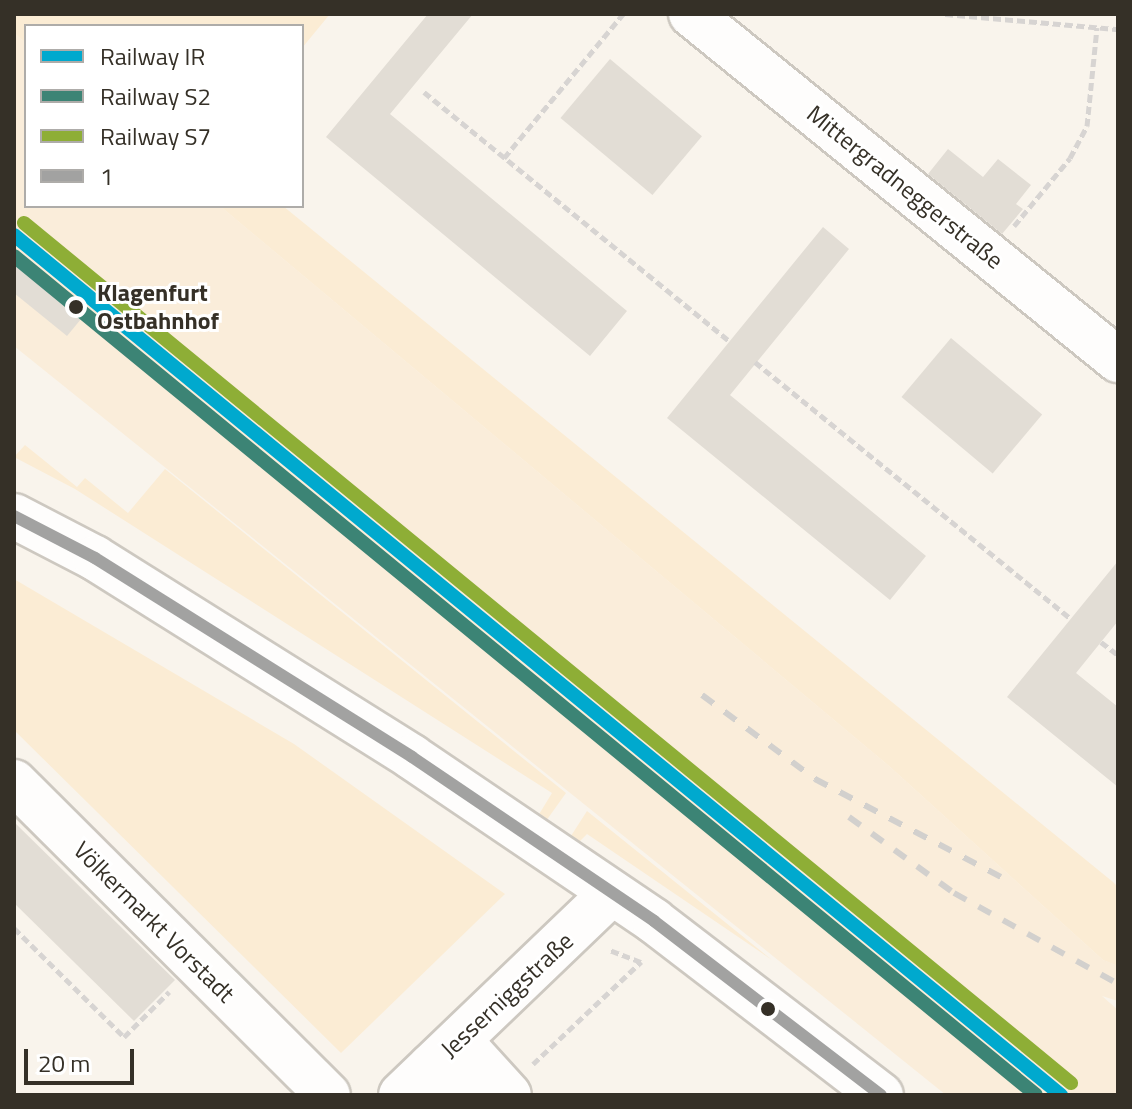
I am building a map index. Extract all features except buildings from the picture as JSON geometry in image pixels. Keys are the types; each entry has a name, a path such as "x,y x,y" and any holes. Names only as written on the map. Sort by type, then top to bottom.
{"street":[{"name":"Mittergradneggerstraße","path":"691,14 1118,360"},
{"path":"14,516 95,558 283,673 612,893 881,1095"},
{"name":"Völkermarkt Vorstadt","path":"14,782 328,1095"},
{"name":"Jesserniggstraße","path":"437,1074 612,893"},
{"path":"437,1074 507,1093"}],"path":[{"path":"504,158 623,14"},
{"path":"945,14 1118,29"},
{"path":"989,256 1070,158 1087,126 1097,28"},
{"path":"424,92 729,341"},
{"path":"14,265 23,255"},
{"path":"755,362 1071,619"},
{"path":"1101,642 1118,655"},
{"path":"14,928 124,1037 197,964"},
{"path":"507,1093 641,962"}],"shaded area":[{"path":"14,14 330,14 304,46 304,24 24,24 24,41 14,33"},
{"path":"14,33 24,41 24,208 222,208 889,766 1103,960 1118,966 1118,1001 1102,996 1118,1010 1118,1095 946,1095 14,346"},
{"path":"222,208 285,208 1113,882 1118,887 1118,966 1103,960 889,766"},
{"path":"25,445 77,487 85,478 128,513 165,469 566,793 546,821 538,816 552,793 75,489 14,457"},
{"path":"14,579 294,744 505,894 341,1053 14,730"},
{"path":"587,811 772,960 587,834 576,845 569,839"}],"railway":[{"path":"702,695 815,779 1001,877"},
{"path":"849,817 954,893 1118,984"}],"rail line":[{"name":"S7","path":"24,223 1071,1083"},
{"name":"IR","path":"14,235 1061,1095"},
{"name":"S2","path":"14,256 1036,1095"}],"transit line":[{"name":"1","path":"14,516 95,558 412,757 654,921 881,1095"}],"place":[{"name":"Klagenfurt Ostbahnhof","path":"76,307"}]}
